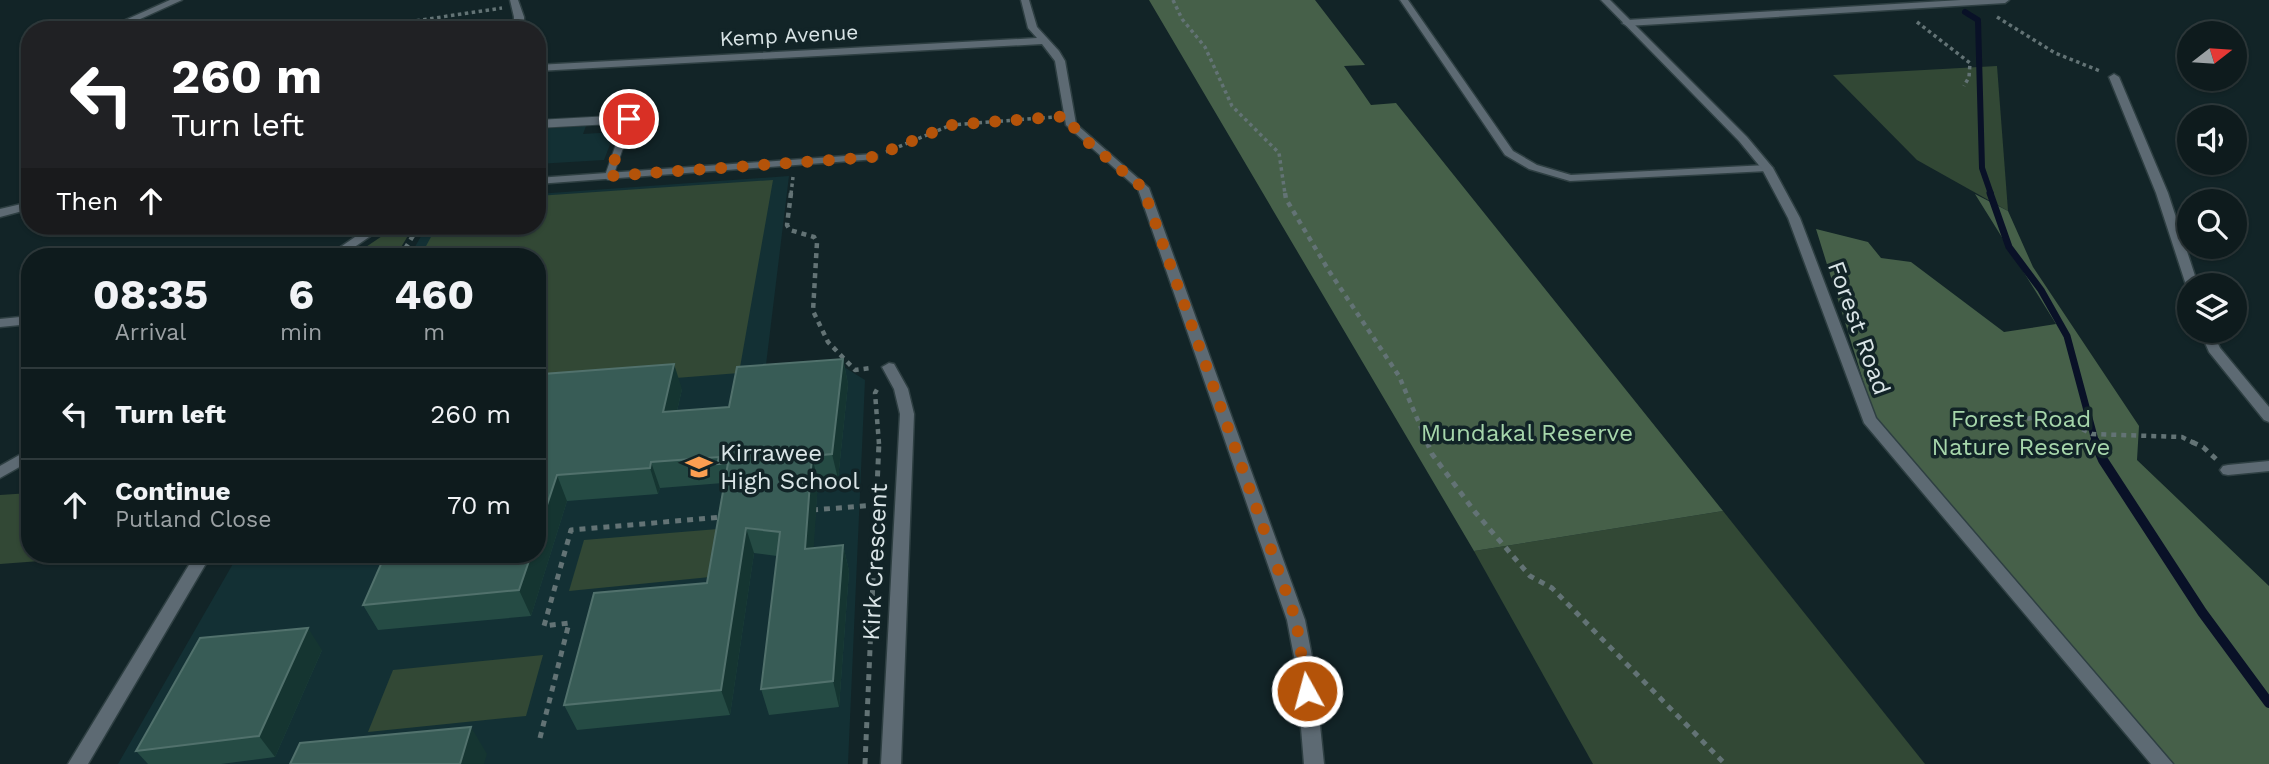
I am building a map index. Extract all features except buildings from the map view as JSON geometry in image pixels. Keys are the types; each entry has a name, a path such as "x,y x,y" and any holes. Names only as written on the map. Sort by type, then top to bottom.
{"street":[{"path":"128,21 178,0"},
{"path":"1025,0 1033,28 1056,52 1060,61 1068,116 1077,133 1143,188 1296,620 1305,667 1314,764"},
{"path":"1404,0 1509,153 1533,167 1570,178 1767,168"},
{"name":"Forest Road","path":"1605,0 1743,139 1767,168 1794,218 1868,420 2163,764"},
{"path":"1627,23 2005,0"},
{"path":"515,3 518,21"},
{"name":"Kemp Avenue","path":"546,68 1044,41"},
{"path":"2114,76 2162,193 2188,273"},
{"path":"546,180 873,157"},
{"path":"0,213 21,207"},
{"path":"346,248 365,235"},
{"path":"0,323 21,321"},
{"path":"2211,343 2269,417"},
{"name":"Kirk Crescent","path":"889,367 901,389 906,414 891,764"},
{"path":"0,473 21,460"},
{"path":"2228,470 2269,466"},
{"path":"78,764 198,563"}],"lane":[{"path":"546,124 629,119 609,176"}],"path":[{"path":"1173,0 1182,19 1205,47 1232,106 1279,153 1286,199 1329,271 1399,376 1432,454 1475,512 1530,576 1552,588 1725,764"},
{"path":"1973,2 2055,53 2114,76"},
{"path":"408,21 515,3"},
{"path":"1896,7 1970,63 1969,77 1964,86"},
{"path":"873,157 951,125 1068,116"},
{"path":"794,163 787,225 790,230 814,237 817,242 813,311 828,342 855,370 889,367"},
{"path":"865,764 877,505 879,428 875,393 889,367"},
{"path":"2027,419 2050,413 2092,434 2182,437 2203,447 2228,470"},
{"path":"808,510 877,505"},
{"path":"540,738 569,623 544,626 571,530 725,517"}],"shaded area":[{"path":"586,126 583,134 615,132 604,160 546,163 546,128"},
{"name":"Kirrawee High School","path":"789,176 765,373 844,367 865,380 848,764 118,764 233,563 546,563 546,248 414,248 422,235 546,235 546,193"}],"green space":[{"name":"Mundakal Reserve","path":"1149,0 1315,0 1365,65 1344,66 1371,105 1396,103 1723,511 1474,551"},
{"path":"1997,66 2008,211 1917,160 1833,75"},
{"path":"773,180 739,373 546,388 546,248 425,248 432,235 546,235 546,195"},
{"name":"Forest Road Nature Reserve","path":"1975,194 2008,211 2033,267 2139,426 2137,460 2269,586 2269,764 2174,764 1875,419 1816,229 1868,242 1881,258 1911,262 2004,332 2056,324"},
{"path":"384,235 408,235 401,248 364,248"},
{"path":"21,494 21,562 0,564 0,495"},
{"path":"1723,511 1925,764 1593,764 1474,551"},
{"path":"718,529 710,577 569,591 584,540"},
{"path":"543,655 526,716 368,732 393,670"}],"waterway":[{"path":"1965,12 1978,20 1982,168 1991,194"},
{"path":"1990,193 2009,247 2041,290 2067,336 2096,444"},
{"path":"2095,442 2103,460 2202,612 2269,703"}],"place":[{"name":"Kirrawee High School","path":"699,467"}],"route":[{"path":"629,119 609,176 873,157 951,125 1068,116 1077,133 1143,188 1296,620 1307,691"}]}
